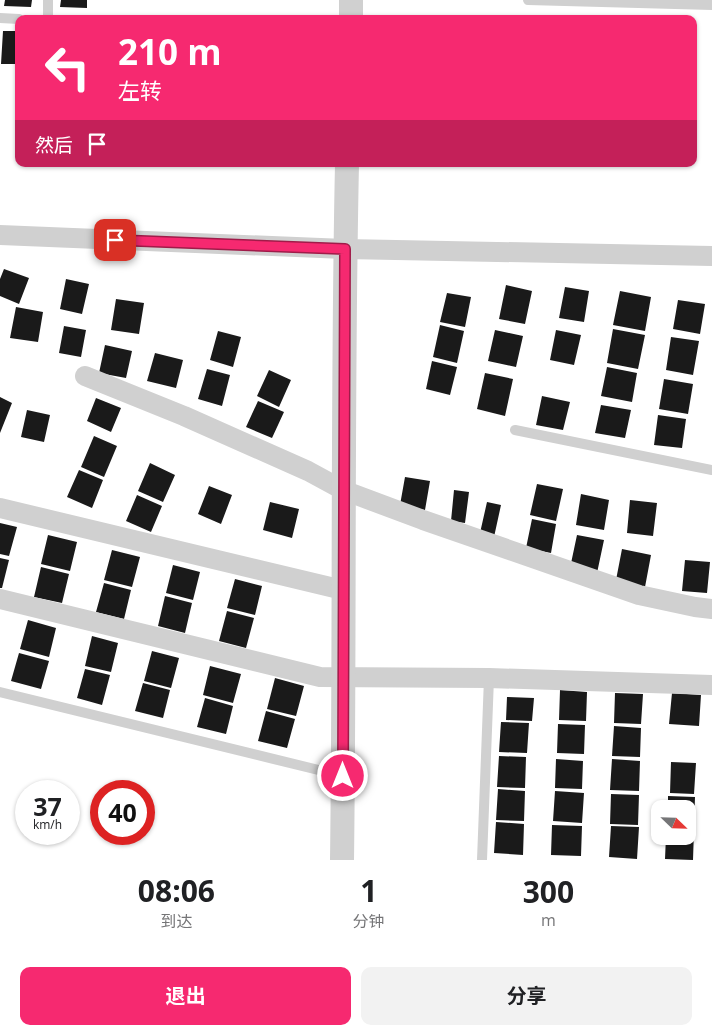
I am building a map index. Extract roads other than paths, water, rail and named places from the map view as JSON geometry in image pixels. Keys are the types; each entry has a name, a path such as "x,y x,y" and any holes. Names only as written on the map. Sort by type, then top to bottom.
{"street":[{"path":"351,0 351,15"},
{"path":"342,860 344,678 343,490 347,167"},
{"path":"0,235 345,249 712,256"},
{"path":"85,376 184,416 308,471 343,490 423,520 639,595 712,609"},
{"path":"0,508 343,590"},
{"path":"0,599 320,677 489,678 712,685"}],"lane":[{"path":"48,0 48,15"},
{"path":"528,0 712,5"},
{"path":"0,18 15,19"},
{"path":"515,430 712,470"},
{"path":"482,860 489,678"},
{"path":"0,692 343,776"}]}
